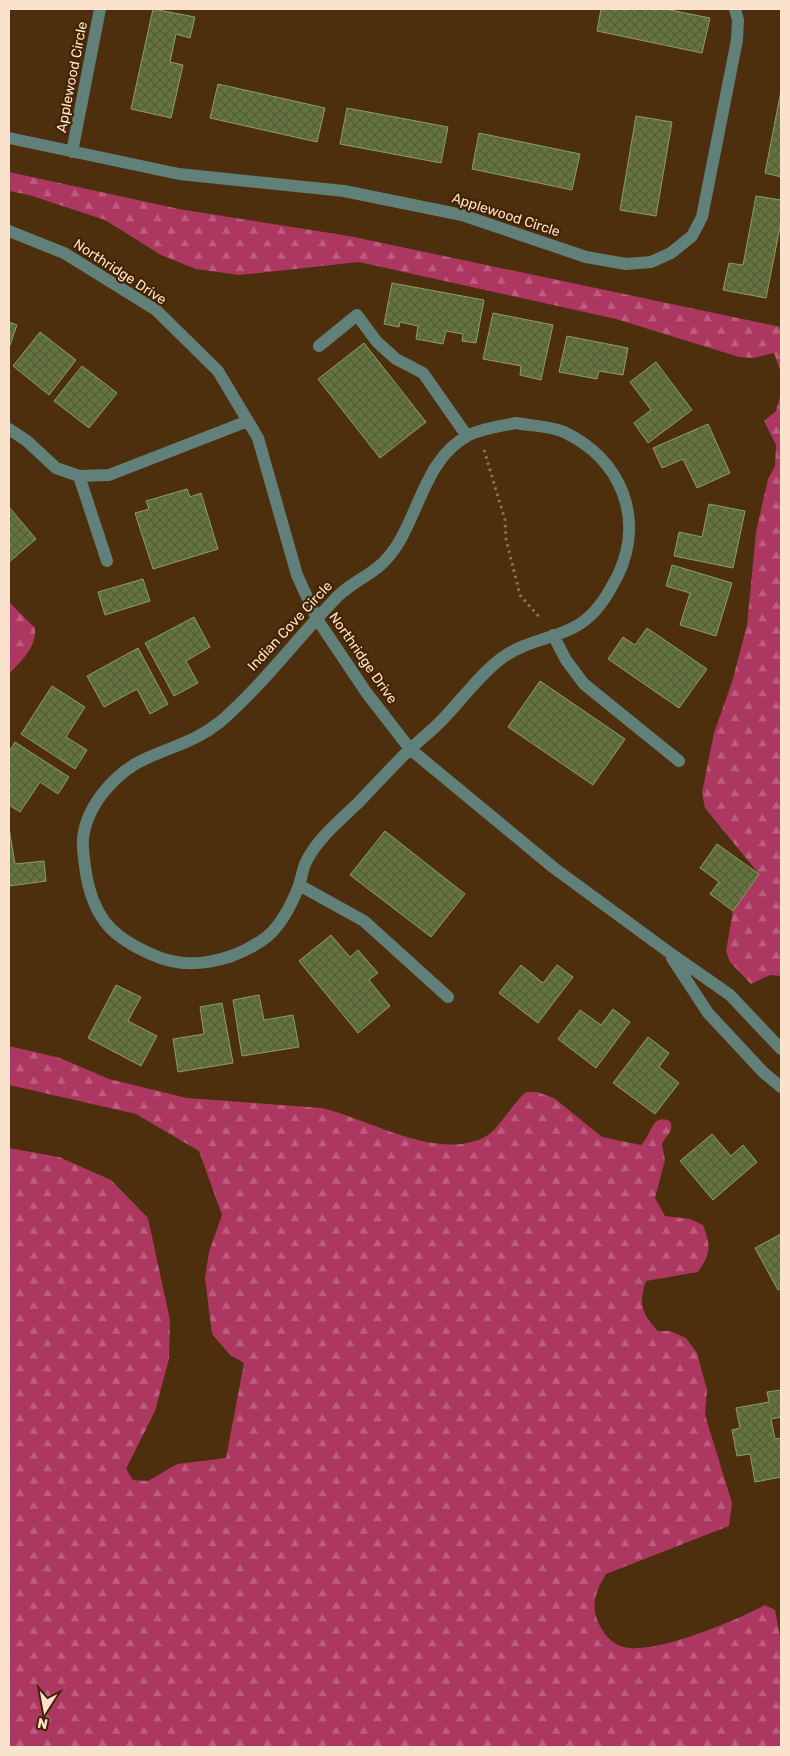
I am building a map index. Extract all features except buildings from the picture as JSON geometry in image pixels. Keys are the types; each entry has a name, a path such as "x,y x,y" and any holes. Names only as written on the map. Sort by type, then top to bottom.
{"street":[{"name":"Applewood Circle","path":"72,152 100,9"},
{"name":"Applewood Circle","path":"9,138 179,174 344,191 462,215 586,257 626,264 651,262 672,253 692,236 702,216 737,40 738,20 736,9"},
{"name":"Northridge Drive","path":"9,231 64,253 156,310 218,371 258,438 297,575 317,619 366,692 410,749 554,868 670,954 730,995 781,1049"},
{"path":"319,346 357,315 377,342 396,360 423,373 467,436"},
{"path":"9,429 56,468 79,476 109,475 248,421"},
{"name":"Indian Cove Circle","path":"516,423 562,431 596,452 618,480 631,516 626,559 607,597 584,621 554,635 528,643 501,658 433,730 410,749 319,842 304,865 299,886 287,912 266,939 233,956 198,964 157,958 117,937 95,908 87,876 83,838 93,806 116,779 144,759 184,745 219,722 341,593 382,565 404,533 428,480 443,456 467,436 480,430 516,423"},
{"path":"79,476 107,561"},
{"path":"554,635 566,660 584,684 678,760"},
{"path":"299,886 364,921 448,996"},
{"name":"Northridge Drive","path":"670,954 708,1013 763,1072 781,1087"}],"path":[{"path":"480,430 486,462 498,492 505,520 508,548 520,595 554,635"}],"green space":[{"path":"9,172 179,209 349,236 781,327 781,373 774,353 753,358 739,357 616,319 359,262 239,275 196,269 161,255 105,220 29,195 9,191"},
{"path":"781,393 781,976 770,975 751,984 730,962 726,951 733,911 759,874 705,808 702,793 714,733 732,682 747,625 756,532 768,479 775,466 776,445 764,421 776,411"},
{"path":"9,602 35,628 35,635 31,648 9,674"},
{"path":"9,1046 60,1058 109,1079 187,1098 322,1108 405,1136 449,1145 470,1143 488,1135 526,1092 537,1092 554,1098 602,1137 641,1145 655,1122 664,1119 670,1121 671,1130 662,1144 665,1160 655,1198 665,1216 690,1219 703,1225 708,1250 698,1272 646,1281 642,1302 645,1314 658,1331 670,1331 686,1338 697,1353 707,1390 705,1415 732,1503 729,1526 606,1574 595,1598 596,1617 604,1633 615,1643 630,1648 644,1648 699,1634 765,1605 775,1610 781,1642 781,1747 9,1747 9,1148 59,1157 111,1180 148,1218 170,1320 169,1359 155,1411 126,1469 133,1480 148,1481 177,1464 226,1458 244,1363 230,1355 212,1334 205,1278 209,1252 222,1215 199,1151 136,1114 9,1085"}]}
